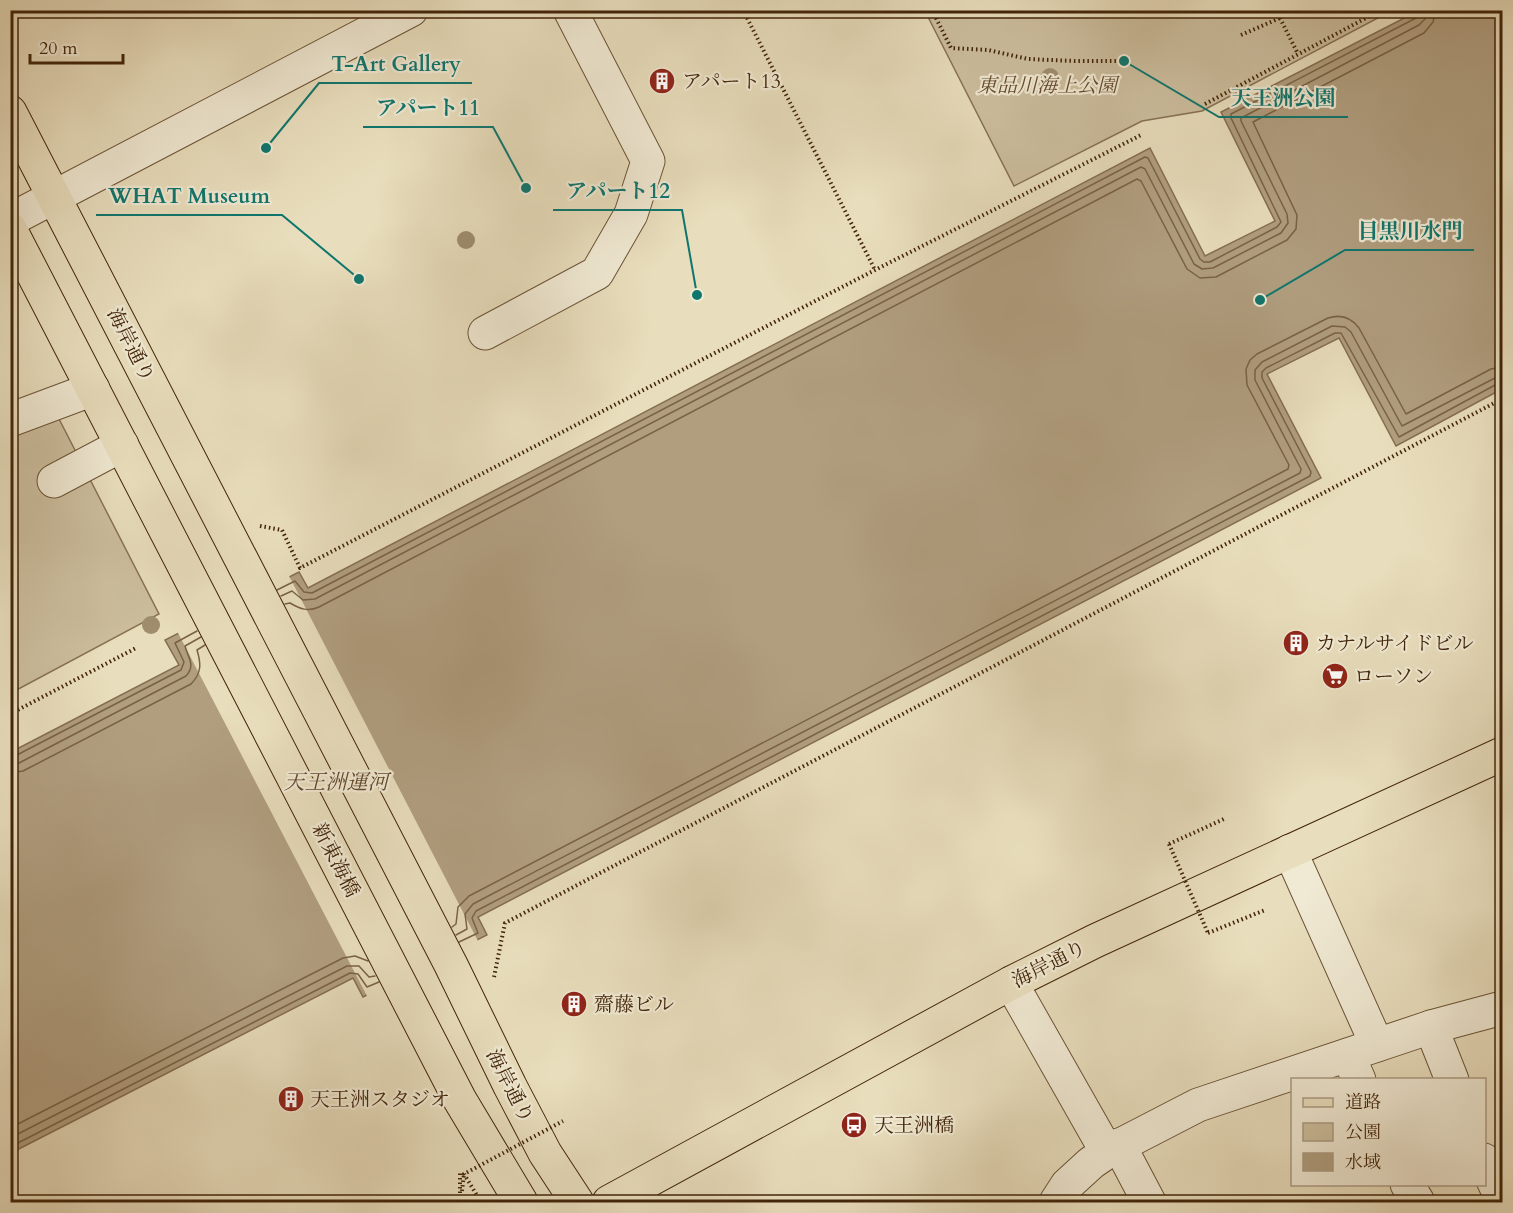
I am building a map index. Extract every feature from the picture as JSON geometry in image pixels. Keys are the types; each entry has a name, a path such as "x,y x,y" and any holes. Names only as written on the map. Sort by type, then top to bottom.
{"main road":[{"name":"海岸通り","path":"10,112 451,965 525,1115 545,1153 577,1203"},
{"path":"10,229 122,445"},
{"name":"新東海橋","path":"122,445 460,1100 521,1203"},
{"name":"海岸通り","path":"609,1203 1011,983 1095,941 1503,754"}],"street":[{"path":"10,220 411,10"},
{"path":"485,333 597,273 631,214 648,161 570,10"},
{"path":"10,420 93,389"},
{"path":"54,481 122,445"},
{"path":"1290,851 1361,1060"},
{"path":"1011,983 1149,1203"},
{"path":"1296,1078 1361,1060 1431,1027 1503,1008"},
{"path":"1431,1027 1451,1078"},
{"path":"1056,1203 1067,1185 1113,1148 1198,1105 1291,1079"},
{"path":"1486,1162 1503,1200"},
{"path":"1408,1186 1418,1203"}],"path":[{"path":"743,10 875,270"},
{"path":"932,10 951,48 988,50 1028,59 1074,62 1128,61"},
{"path":"1242,34 1280,18 1284,10"},
{"path":"1205,104 1381,10"},
{"path":"1280,18 1298,54"},
{"path":"260,525 282,530 300,568 1141,135"},
{"path":"494,978 505,923 1503,399"},
{"path":"10,714 136,648"},
{"path":"1224,819 1169,844 1209,933 1265,910"},
{"path":"462,1173 563,1121"},
{"path":"460,1203 462,1173"},
{"path":"462,1173 481,1203"}],"green space":[{"name":"東品川海上公園","path":"925,11 1391,11 1202,111 1142,121 1014,186"},
{"path":"58,417 159,614 11,693 11,436"}],"water":[{"name":"天王洲運河","path":"1418,11 1502,11 1502,389 1396,446 1339,338 1267,374 1321,478 478,917 487,935 363,997 353,978 11,1153 11,752 179,665 165,640 299,572 308,588 1150,148 1205,256 1275,221 1221,112"}],"pier":[{"path":"288,574 479,943 368,998 177,631"}],"place":[{"name":"天王洲公園","path":"1124,61"},
{"name":"アパート13","path":"662,81"},
{"name":"T-Art Gallery","path":"266,148"},
{"name":"アパート11","path":"526,188"},
{"name":"WHAT Museum","path":"359,279"},
{"name":"アパート12","path":"697,295"},
{"name":"目黒川水門","path":"1260,300"},
{"name":"カナルサイドビル","path":"1296,643"},
{"name":"ローソン","path":"1335,676"},
{"name":"齋藤ビル","path":"574,1004"},
{"name":"天王洲スタジオ","path":"291,1099"},
{"name":"天王洲橋","path":"854,1125"}]}
